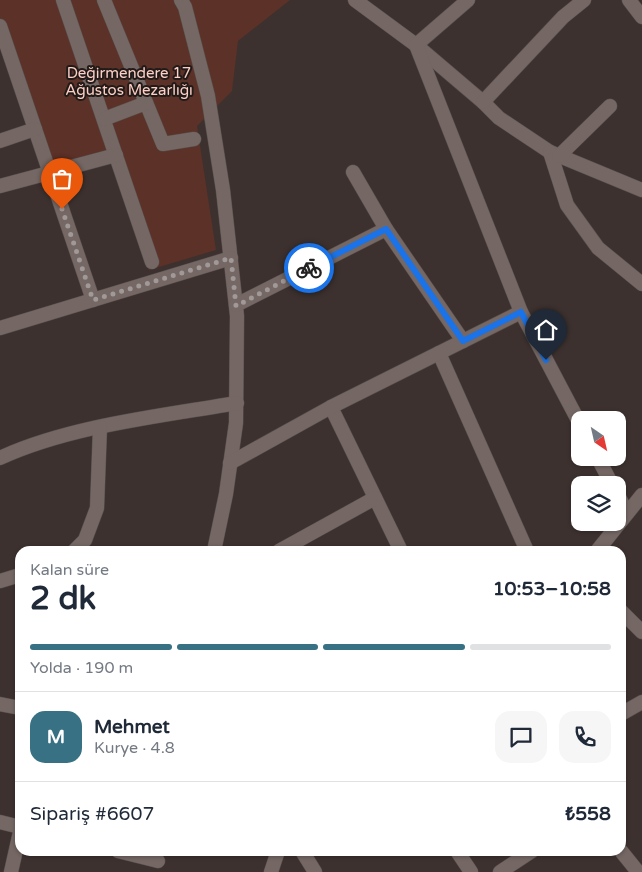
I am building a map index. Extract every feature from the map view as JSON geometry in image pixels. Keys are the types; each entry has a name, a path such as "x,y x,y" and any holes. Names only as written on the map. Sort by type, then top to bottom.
{"street":[{"path":"63,0 152,262"},
{"path":"104,0 163,144 194,139"},
{"path":"181,0 186,8 208,96 223,190 236,306 237,403 230,463 215,546"},
{"path":"355,0 416,45 499,118 554,154 642,190"},
{"path":"416,45 468,0"},
{"path":"483,102 563,17 584,0"},
{"path":"629,0 642,17"},
{"path":"0,26 34,129 52,172 93,300"},
{"path":"416,45 521,312 573,411"},
{"path":"104,119 146,103"},
{"path":"554,154 610,106"},
{"path":"0,141 34,129"},
{"path":"554,154 567,205 598,248 642,284"},
{"path":"0,186 116,156"},
{"path":"353,172 386,229 463,341"},
{"path":"236,306 386,229"},
{"path":"0,328 231,258"},
{"path":"230,463 330,407 521,312"},
{"path":"438,353 526,546"},
{"path":"0,458 24,447 100,427 237,403"},
{"path":"330,407 399,546"},
{"path":"79,546 85,540 97,508 100,427"},
{"path":"601,546 642,495"},
{"path":"288,546 375,498"},
{"path":"0,581 15,576"},
{"path":"626,616 642,632"},
{"path":"0,704 15,707"},
{"path":"626,712 639,708"},
{"path":"0,822 15,826"},
{"path":"11,872 15,854"},
{"path":"138,856 158,861"},
{"path":"271,872 276,856"},
{"path":"305,856 315,872"},
{"path":"460,856 471,872"},
{"path":"500,872 524,856"},
{"path":"625,856 638,872"}],"green space":[{"name":"Değirmendere 17 Ağustos Mezarlığı","path":"0,0 290,0 238,41 232,91 197,126 216,250 149,270 113,161 51,176 0,17"}],"way so far":[{"path":"62,209 93,300 231,258 236,306 309,268"}],"route":[{"path":"309,268 386,229 463,341 521,312 546,360"}]}
